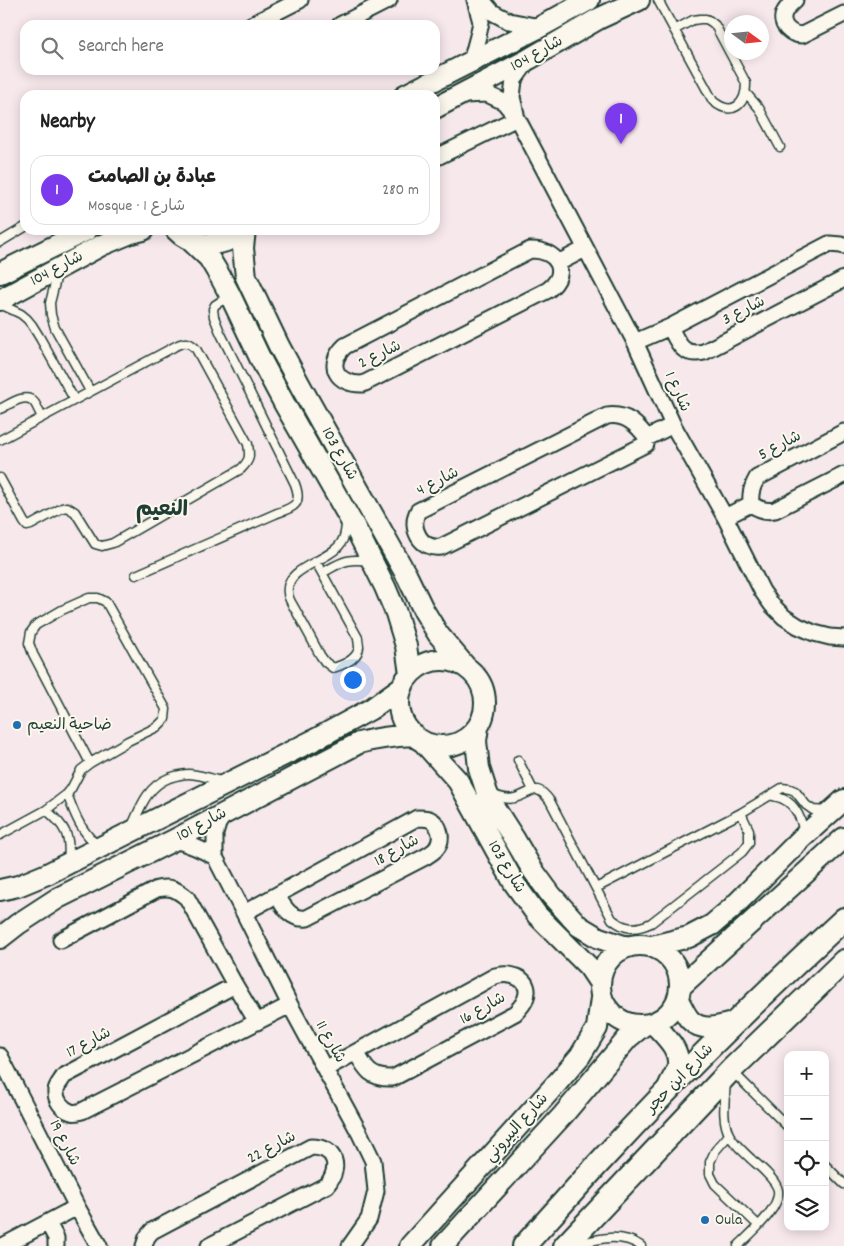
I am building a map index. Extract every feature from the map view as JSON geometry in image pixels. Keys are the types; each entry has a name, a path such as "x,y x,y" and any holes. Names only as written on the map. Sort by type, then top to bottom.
{"main road":[{"name":"شارع ابن حجر","path":"524,1246 664,1095 793,966 844,919"},
{"name":"شارع ابن حجر","path":"565,1246 728,1072 844,961"},
{"path":"598,1164 598,1174 602,1181 620,1187"},
{"path":"568,1197 580,1198 586,1201 590,1208 590,1219"}],"street":[{"path":"261,20 300,0"},
{"path":"350,20 389,0"},
{"path":"471,62 480,22 475,0"},
{"path":"482,0 492,12 509,21 540,27"},
{"name":"شارع 104","path":"415,90 589,0"},
{"name":"شارع 104","path":"440,105 529,59 598,19 639,0"},
{"path":"795,0 784,12 783,18 785,27 798,35 802,35 844,14"},
{"name":"شارع 1","path":"517,118 512,97 514,80 529,59"},
{"name":"شارع 1","path":"460,95 487,94 504,102 517,118 635,342 673,425 725,517 762,591 784,617 798,626 814,633 844,638"},
{"path":"440,156 517,118"},
{"name":"شارع 104","path":"0,273 77,235"},
{"name":"شارع 104","path":"0,300 102,245 126,235"},
{"name":"شارع 103","path":"179,235 209,258 230,295 285,405 347,514 385,587 396,613 406,646 406,680"},
{"path":"182,235 211,244 230,240 237,235"},
{"name":"شارع 103","path":"244,235 246,277 279,346 438,634 466,666"},
{"name":"شارع 3","path":"635,342 670,327 829,244 841,244 844,246"},
{"path":"558,264 585,249"},
{"name":"شارع 2","path":"530,250 551,254 558,264 559,275 554,286 539,295 363,384 350,384 338,376 335,361 345,346 530,250"},
{"name":"شارع 3","path":"670,327 681,348 692,353 704,352 844,279"},
{"name":"شارع 4","path":"607,416 620,416 633,422 647,438 646,444 441,547 429,546 419,538 415,522 415,516 418,512 607,416"},
{"name":"شارع 4","path":"647,438 673,425"},
{"name":"شارع 5","path":"751,504 751,490 757,478 844,432"},
{"path":"725,517 751,504 768,511 775,510 844,475"},
{"path":"436,659 454,660 466,666 482,682 486,700 483,718 474,734 458,744 440,747 419,739 408,731 400,714 400,695 406,680 418,666 436,659"},
{"name":"شارع 101","path":"0,890 18,886 47,874 316,738 371,709 406,680"},
{"name":"شارع 103","path":"478,727 476,742 479,768 487,793 532,869 557,902 579,926 599,938 627,947"},
{"name":"شارع 101","path":"0,938 58,898 174,840 359,743 385,737 419,739"},
{"name":"شارع 103","path":"419,739 458,781 514,883 537,916 589,967 600,990"},
{"path":"652,946 689,937 712,925 838,806"},
{"name":"شارع 11","path":"225,813 218,824 215,834 215,857 290,1005 373,1161 376,1191 369,1219 350,1246"},
{"name":"شارع 18","path":"244,913 417,818 431,820 438,826 441,837 435,850 307,918 300,919 294,916 283,906 277,895"},
{"path":"736,1022 715,1028 701,1027 690,1020 679,993 679,974 673,962 664,952 652,946 639,944 627,947 613,954 604,967 600,990 609,1012 622,1022 637,1026 664,1018 672,1010 679,993 844,838"},
{"path":"174,840 198,847 215,857"},
{"path":"61,940 157,889 167,887 178,890 187,898 257,1022"},
{"name":"شارع 16","path":"325,1069 356,1052 495,976 510,974 518,977 525,986 526,997 515,1013 393,1078 378,1077 372,1074 367,1070 356,1052"},
{"name":"شارع 17","path":"235,985 64,1076 56,1091 58,1103 71,1112 82,1111 290,1005"},
{"name":"شارع البيروني","path":"410,1246 580,1056 597,1028 600,990"},
{"path":"649,1024 668,1038 679,1059 677,1070 664,1095"},
{"name":"شارع البيروني","path":"443,1246 563,1115 628,1038 649,1024"},
{"name":"شارع 19","path":"0,1056 99,1246"},
{"name":"شارع 22","path":"144,1246 147,1237 152,1232 311,1147 323,1148 333,1158 335,1171 327,1185 209,1246"},
{"path":"3,1246 77,1207"},
{"path":"48,1223 56,1238 56,1246"}],"lane":[{"path":"658,0 674,30 713,101 726,109 739,105 744,100 746,83 715,25 706,19 700,19 693,20 674,30"},
{"path":"746,93 759,108 780,147"},
{"path":"0,242 20,230"},
{"path":"57,269 50,303 51,315 55,328 90,391"},
{"path":"136,575 292,508 297,502 299,496 296,484 214,317 213,309 215,305 230,295"},
{"path":"0,304 21,314 32,324 74,399"},
{"path":"0,478 28,526 67,507 75,512 95,544 102,546 113,543 241,470 248,462 250,453 248,444 196,349 192,344 185,343 1,438"},
{"path":"0,409 21,399 28,398 33,401 42,417"},
{"path":"316,562 358,638 359,648 355,656 347,663 333,668 320,655 288,595 288,583 293,576 303,569 333,552 342,543 347,514"},
{"path":"322,573 347,560 356,559 372,562"},
{"path":"0,835 46,810 67,794 81,770 90,763 128,741 157,728 165,719 166,708 106,602 98,598 89,598 62,610 36,625 31,632 29,644 90,763"},
{"path":"518,760 533,790"},
{"path":"129,832 142,803 151,790 164,780 189,774 228,783"},
{"path":"596,888 741,814 782,788 795,791 806,806 813,810 820,812 838,806"},
{"path":"487,793 508,799 516,798 533,790 542,792 550,801 612,919 620,925 630,928 642,927 651,923 742,852 749,843 749,830 741,814"},
{"path":"67,794 75,816 83,830 100,847"},
{"path":"771,795 784,799 799,815 803,826 803,837"},
{"path":"46,810 58,820 66,832 70,848 68,863"},
{"path":"728,1072 784,1123"},
{"path":"728,1072 725,1122 730,1135 736,1144 773,1181 778,1190 778,1198 773,1208 738,1246"},
{"path":"730,1135 715,1152 710,1162 710,1174 714,1184 758,1225"},
{"path":"829,1169 844,1184"},
{"path":"570,1246 614,1238 634,1241 641,1246"}],"place":[{"name":"عبادة بن الصامت","path":"621,144"},
{"name":"ضاحية النعيم","path":"17,725"},
{"name":"Oula","path":"705,1220"}],"district":[{"name":"النعيم","path":"162,511"}]}
